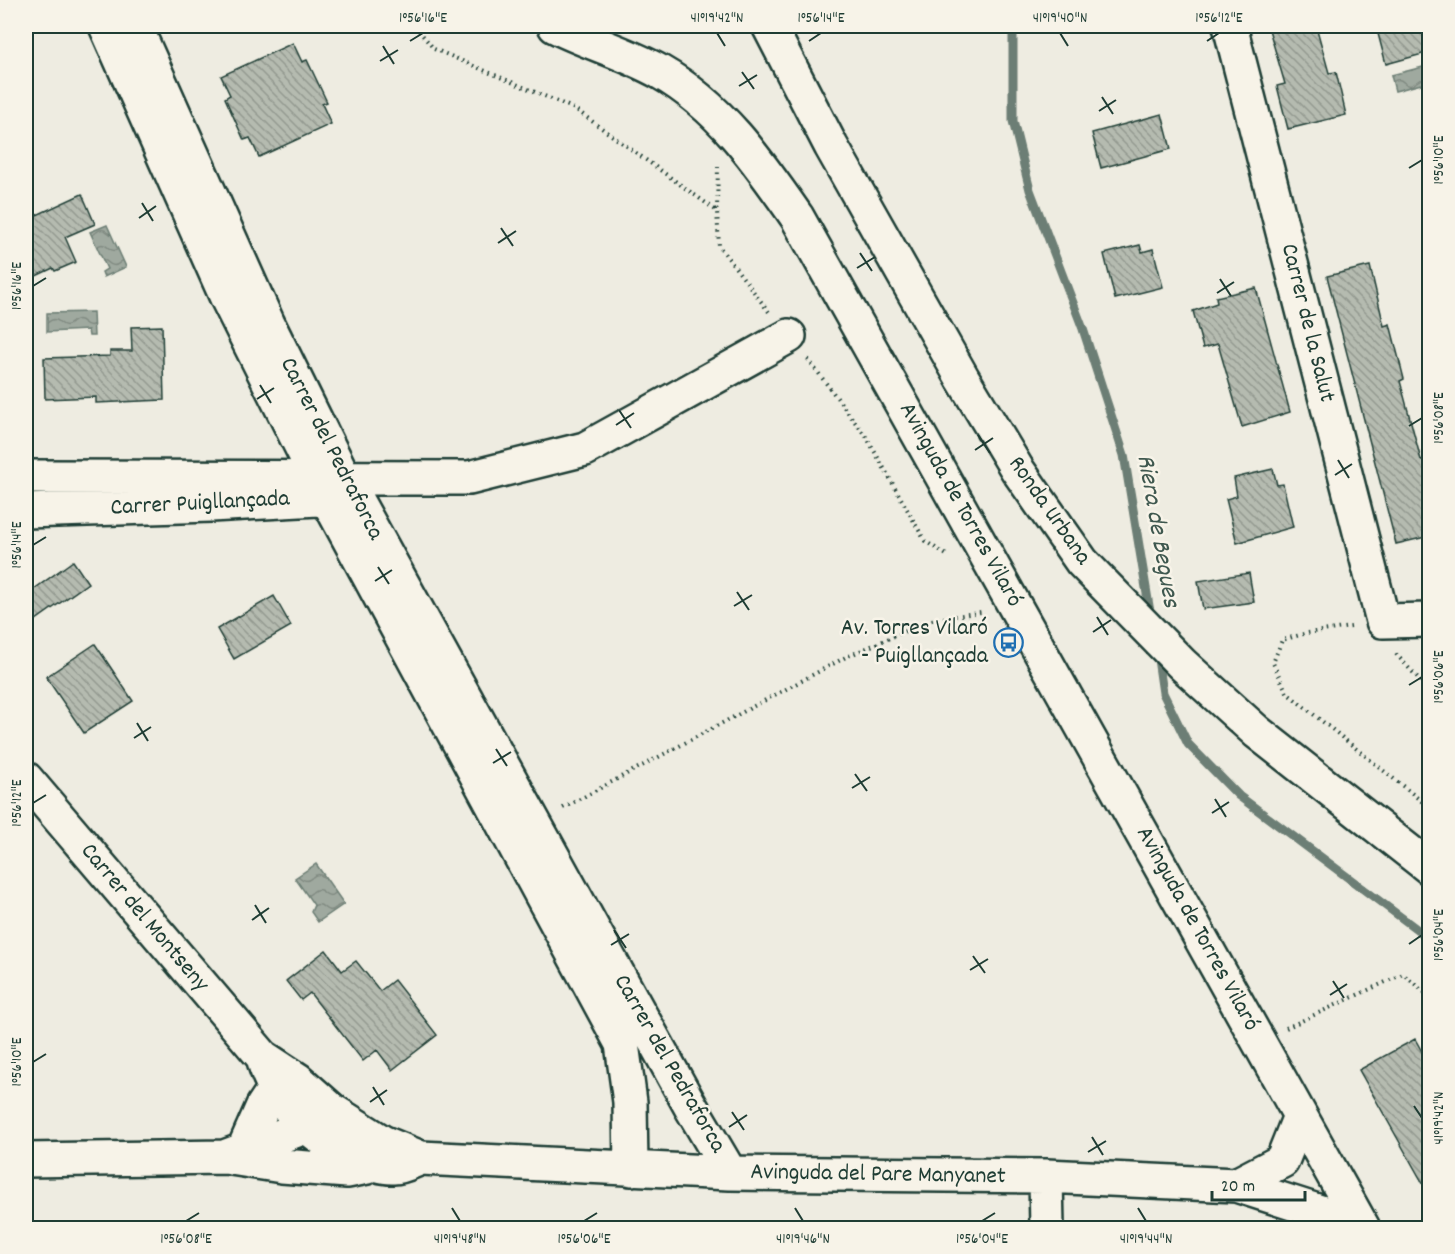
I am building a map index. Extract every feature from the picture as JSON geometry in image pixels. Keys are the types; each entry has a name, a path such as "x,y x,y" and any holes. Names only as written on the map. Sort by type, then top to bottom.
{"street":[{"name":"Carrer del Pedraforca","path":"106,26 227,298 341,485 730,1173"},
{"name":"Carrer del Pedraforca","path":"135,26 341,485 622,1044 630,1102 631,1169"},
{"name":"Avinguda de Torres Vilaró","path":"555,26 659,72 693,95 732,129 761,165 797,217 1259,1040 1300,1116 1346,1225"},
{"name":"Ronda Urbana","path":"769,26 831,146 969,389 1017,468 1082,562 1182,664 1257,732 1430,868"},
{"name":"Carrer de la Salut","path":"1230,26 1383,621"},
{"name":"Carrer Puigllançada","path":"26,477 341,485 469,478 585,449 789,336"},
{"name":"Carrer Puigllançada","path":"26,511 211,506 318,499 341,485"},
{"path":"1383,621 1430,620"},
{"name":"Carrer del Montseny","path":"26,778 264,1057"},
{"name":"Avinguda del Pare Manyanet","path":"264,1057 269,1080 275,1088 315,1122"},
{"name":"Avinguda del Pare Manyanet","path":"264,1057 332,1146 421,1158 631,1169 730,1173 1046,1176 1236,1185 1346,1225"},
{"path":"235,1153 275,1088"},
{"path":"1236,1185 1282,1161 1300,1116"},
{"path":"235,1153 315,1122 311,1149 297,1167"},
{"path":"26,1160 235,1153 297,1167 347,1171 382,1153"},
{"path":"1046,1176 1047,1228"}],"path":[{"path":"415,26 434,49 575,109 717,211"},
{"path":"718,165 719,246 867,438 925,542 951,558"},
{"path":"533,824 857,652 931,620 970,613 1019,610"},
{"path":"1430,692 1395,653 1383,621 1307,633 1282,640 1273,663 1287,693 1430,808"},
{"path":"1259,1040 1403,974 1430,997"}],"water":[{"path":"1427,66 1429,82 1395,91 1391,75"},
{"path":"107,225 126,267 104,277 102,272 107,269 90,232"},
{"path":"93,312 94,336 89,336 88,330 47,332 47,313"},
{"path":"316,864 344,904 318,922 311,912 314,905 295,878"}],"building":[{"path":"1268,26 1316,26 1329,73 1336,72 1346,115 1288,129 1277,86 1285,84"},
{"path":"1376,26 1430,26 1430,52 1386,64"},
{"path":"293,43 302,62 307,60 327,102 322,104 331,124 259,157 250,138 244,140 225,98 230,95 221,76"},
{"path":"1162,114 1171,149 1101,168 1092,133"},
{"path":"82,194 95,224 65,237 76,262 55,271 53,268 34,277 26,258 26,220"},
{"path":"1140,245 1142,252 1153,249 1163,287 1115,299 1104,254"},
{"path":"1370,266 1384,326 1390,324 1404,379 1400,381 1421,460 1430,458 1430,536 1396,544 1327,276"},
{"path":"1256,288 1290,412 1242,427 1218,344 1203,348 1193,311 1217,303 1216,297"},
{"path":"162,326 164,400 96,403 96,397 45,399 44,358 110,356 110,351 132,351 131,327"},
{"path":"1273,469 1277,485 1283,484 1293,527 1237,543 1226,499 1237,496 1234,478"},
{"path":"73,561 88,583 26,627 26,595"},
{"path":"1249,573 1254,602 1203,609 1198,581"},
{"path":"274,596 291,626 234,659 217,629"},
{"path":"95,644 133,701 84,733 46,677"},
{"path":"326,950 342,971 356,961 380,991 394,980 437,1035 392,1070 377,1050 363,1061 310,993 301,1000 286,981"},
{"path":"1415,1039 1430,1066 1430,1196 1359,1070"}],"waterway":[{"name":"Riera de Begues","path":"1013,26 1013,121 1030,190 1083,329 1124,455 1151,618"},
{"name":"Riera de Begues","path":"1157,652 1163,693 1188,744 1239,796 1430,939"}],"place":[{"name":"Av. Torres Vilaró - Puigllançada","path":"1009,643"}]}
